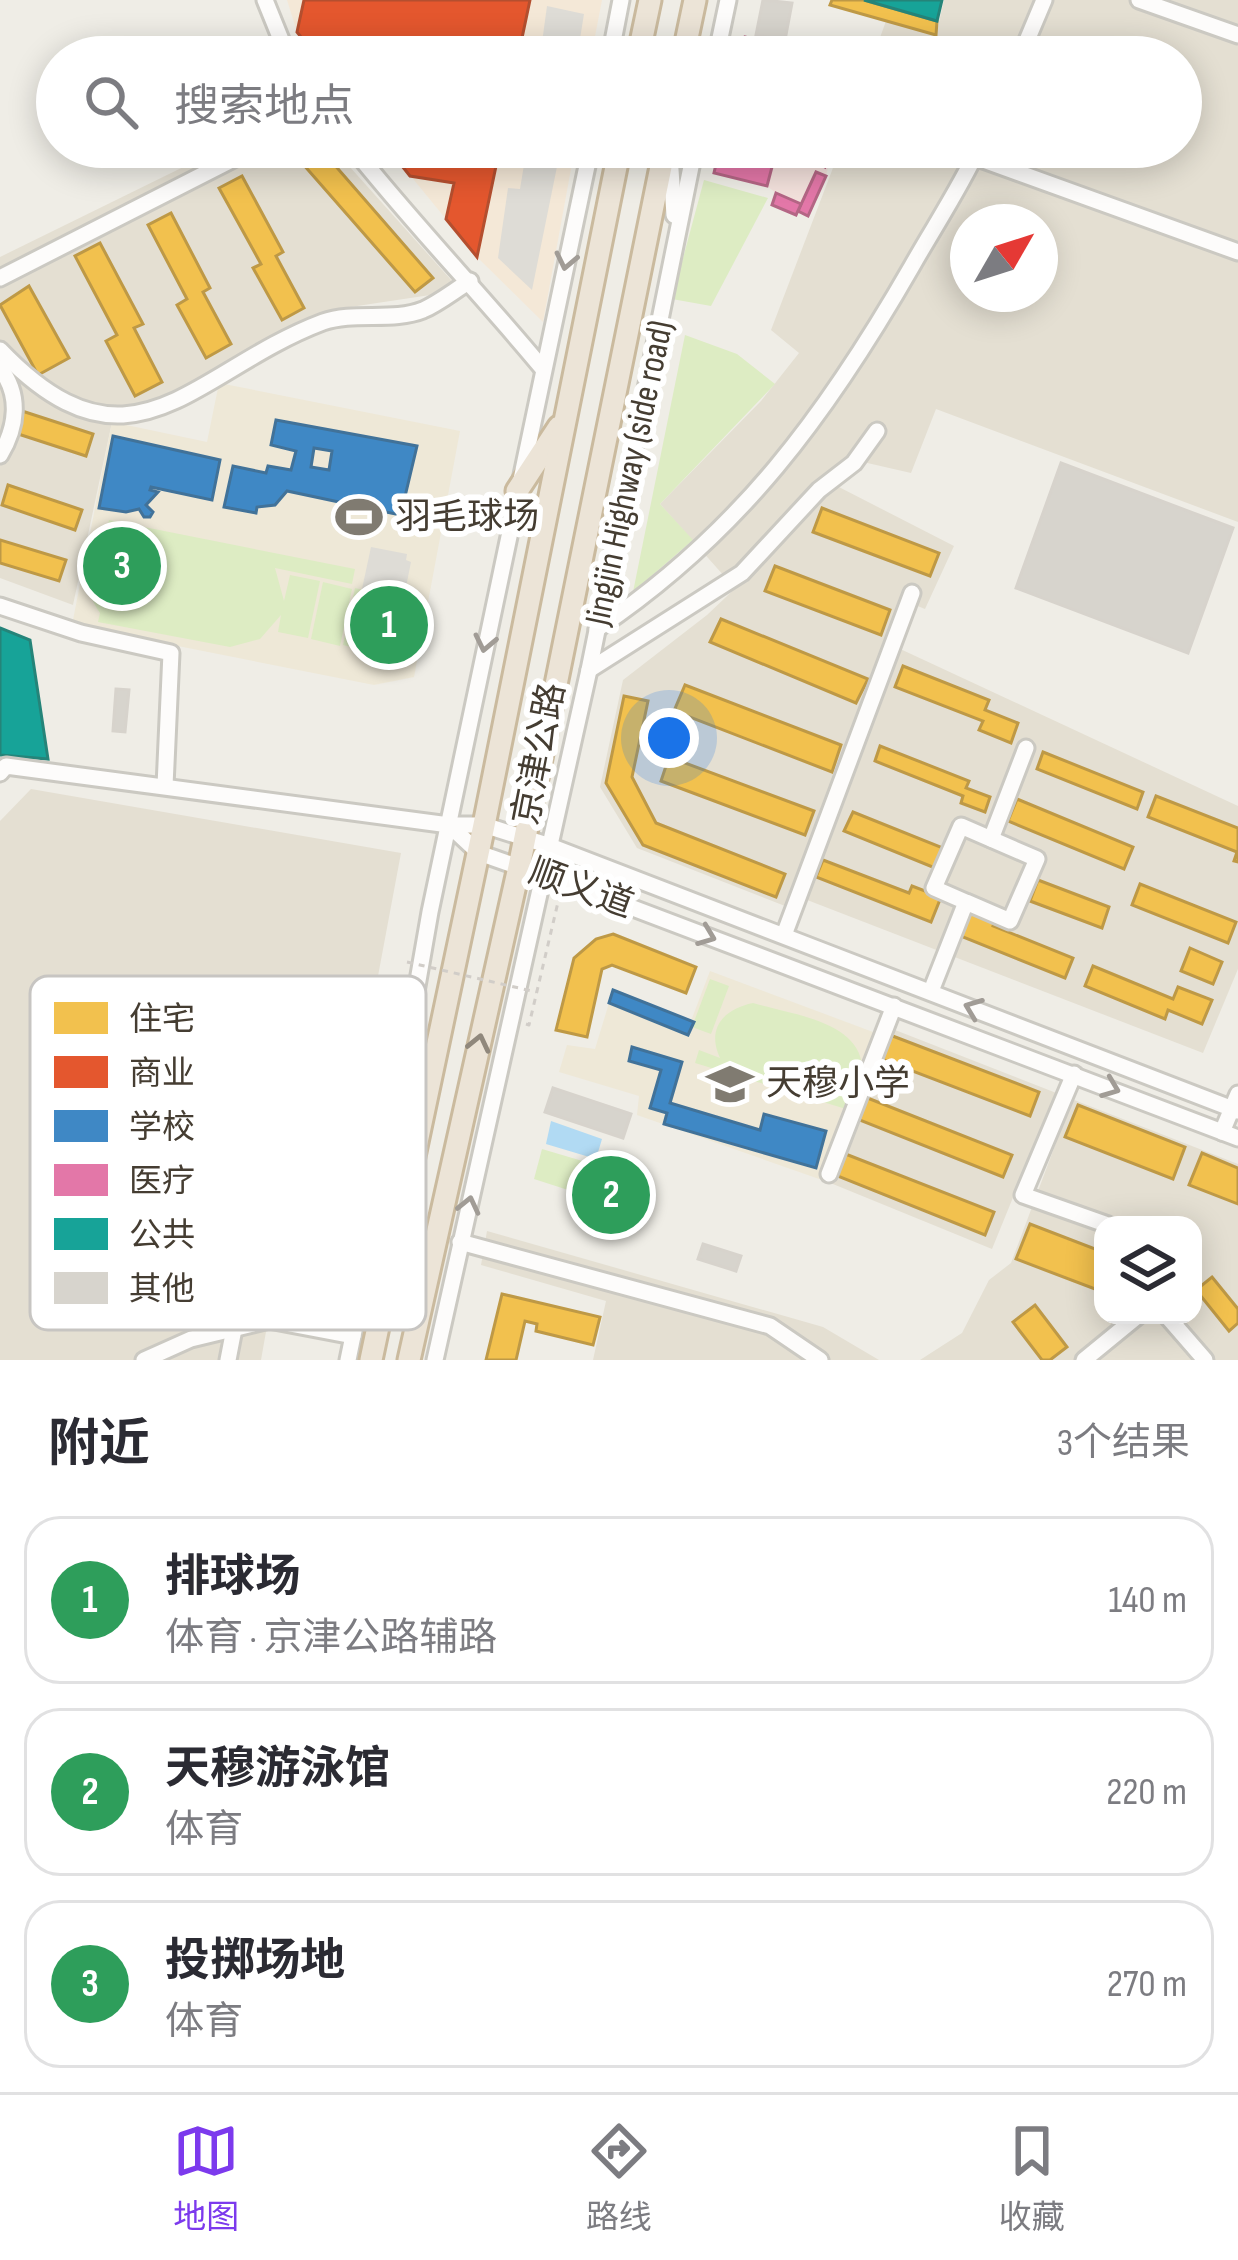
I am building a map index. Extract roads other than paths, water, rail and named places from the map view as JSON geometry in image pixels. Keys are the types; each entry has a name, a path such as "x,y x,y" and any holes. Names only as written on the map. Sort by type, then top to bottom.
{"highway":[{"path":"642,36 650,0"},
{"path":"687,36 695,0"},
{"name":"京津公路","path":"426,1098 616,168"},
{"name":"京津公路","path":"426,1281 519,867 663,168"},
{"path":"517,491 566,417"},
{"name":"京津公路","path":"371,1360 377,1330"},
{"name":"京津公路","path":"409,1360 415,1330"}],"street":[{"path":"265,0 280,36"},
{"path":"614,36 621,0"},
{"path":"720,36 728,0"},
{"path":"1029,36 1045,0"},
{"path":"1139,0 1238,35"},
{"path":"0,278 216,168"},
{"path":"369,168 542,369"},
{"path":"417,976 586,168"},
{"path":"670,168 672,266"},
{"name":"Jingjin Highway (side road)","path":"435,1360 589,670 691,168"},
{"path":"597,629 683,562 781,466 854,366 968,168"},
{"path":"1019,168 1238,252"},
{"path":"0,350 46,393 131,418 172,404 327,320 421,311 470,281"},
{"path":"0,368 9,380 15,404 12,432 0,455"},
{"path":"589,670 742,573 819,490 854,463 877,431"},
{"path":"784,935 912,592"},
{"path":"0,606 81,633 171,653 165,786"},
{"path":"991,839 1026,748"},
{"path":"0,773 6,766 448,825"},
{"name":"顺义道","path":"448,825 484,825 525,837 1236,1105"},
{"name":"顺义道","path":"448,825 478,853 1230,1135"},
{"path":"961,826 1037,859 1010,921 966,902 934,888 961,826"},
{"path":"931,991 966,902"},
{"path":"829,1174 896,979"},
{"path":"1073,1074 1023,1195 1094,1220"},
{"path":"1230,1135 1236,1105"},
{"path":"460,1242 770,1326 820,1360"},
{"path":"1084,1360 1128,1324"},
{"path":"1174,1324 1205,1360"},
{"path":"144,1360 230,1330"},
{"path":"227,1360 234,1330"},
{"path":"322,1330 353,1336"},
{"path":"348,1360 354,1330"},
{"path":"418,1330 420,1360"}],"water":[{"path":"551,1121 602,1139 596,1159 546,1144"}],"place":[{"name":"羽毛球场","path":"359,517"},
{"name":"投掷场地","path":"122,566"},
{"name":"排球场","path":"389,625"},
{"name":"天穆小学","path":"730,1084"},
{"name":"天穆游泳馆","path":"611,1195"}]}
